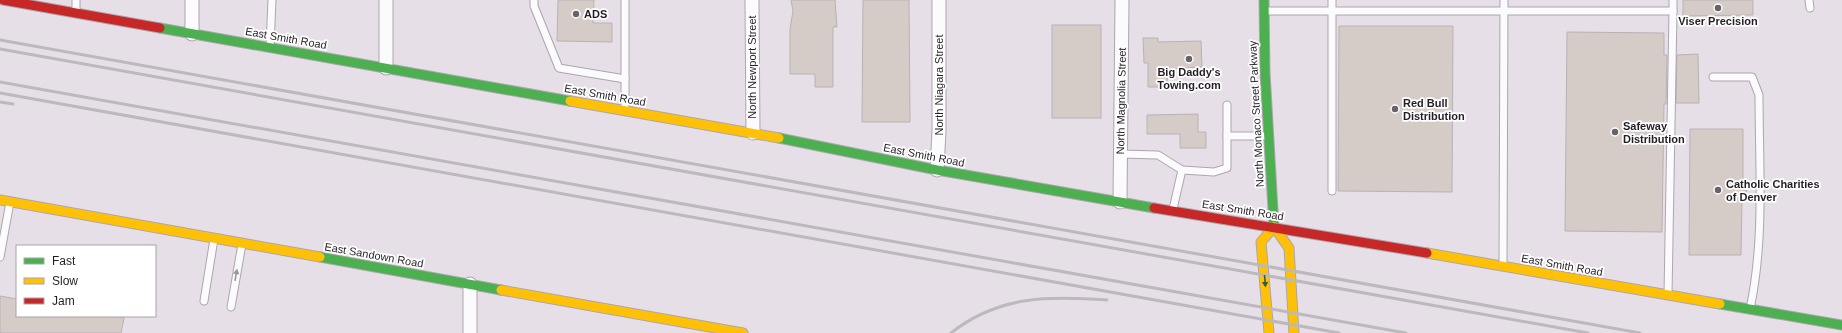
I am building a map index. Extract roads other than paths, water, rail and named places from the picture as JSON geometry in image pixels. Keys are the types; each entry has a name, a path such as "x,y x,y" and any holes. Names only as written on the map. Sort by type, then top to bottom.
{"street":[{"path":"192,0 192,34"},
{"path":"386,0 386,68"},
{"name":"North Newport Street","path":"752,0 753,133"},
{"name":"North Niagara Street","path":"937,170 939,131 939,0"},
{"name":"North Magnolia Street","path":"1120,202 1122,0"},
{"name":"North Monaco Street Parkway","path":"1264,0 1274,227"},
{"name":"East Smith Road","path":"9,1 753,133 937,170 1842,325"},
{"name":"East Sandown Road","path":"0,200 470,284 706,330 743,333"},
{"path":"1269,333 1261,242 1274,227 1289,248 1294,333"},
{"path":"470,284 470,333"}],"lane":[{"path":"76,0 76,13"},
{"path":"270,48 272,0"},
{"path":"534,0 534,6 559,68 625,79"},
{"path":"625,0 625,111"},
{"path":"1332,0 1332,191"},
{"path":"1503,267 1504,0"},
{"path":"1668,295 1673,0"},
{"path":"1810,0 1810,8"},
{"path":"1264,11 1673,11"},
{"path":"1713,77 1752,77 1759,95 1759,247 1757,277 1750,309"},
{"path":"1120,154 1158,155 1182,170 1214,172 1227,168 1227,105"},
{"path":"1227,136 1269,136"},
{"path":"1172,211 1182,170"},
{"path":"0,257 10,202"},
{"path":"204,301 214,238"},
{"path":"231,307 242,244"}],"railway":[{"path":"0,40 1640,333"},
{"path":"0,49 1588,333"},
{"path":"0,82 1406,333"},
{"path":"0,93 1339,333"},
{"path":"0,102 13,104"},
{"path":"951,333 988,311 1006,305 1026,301 1065,298 1107,300"}],"place":[{"name":"Viser Precision","path":"1718,8"},
{"name":"ADS","path":"576,14"},
{"name":"Big Daddy's Towing.com","path":"1189,59"},
{"name":"Red Bull Distribution","path":"1395,109"},
{"name":"Safeway Distribution","path":"1615,132"},
{"name":"Catholic Charities of Denver","path":"1718,190"}]}
